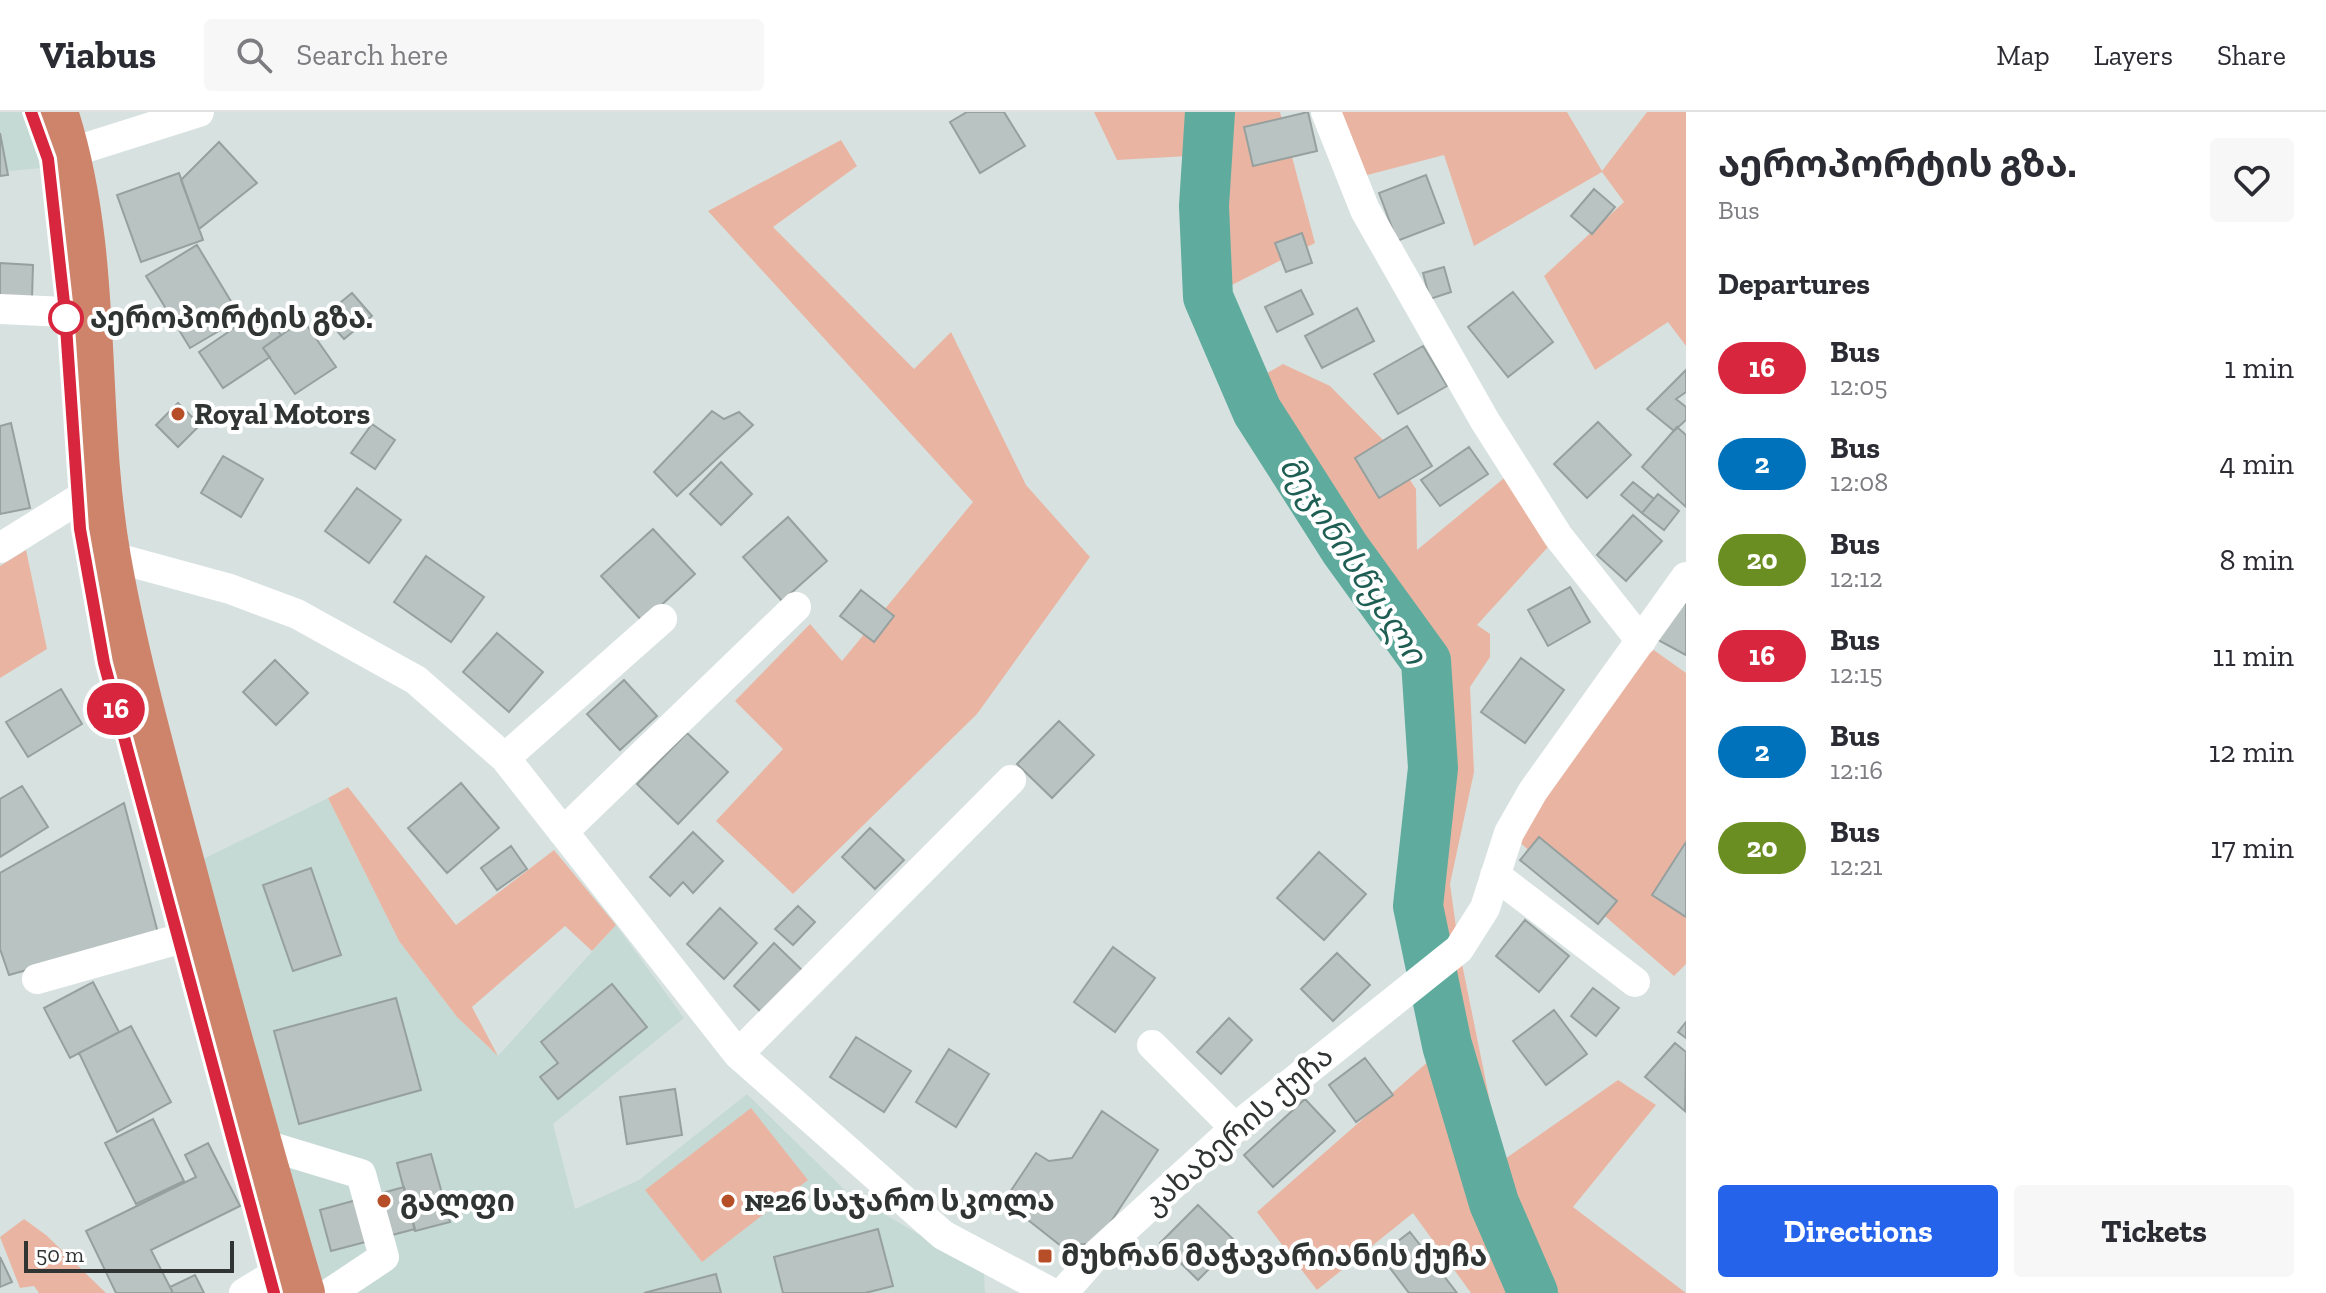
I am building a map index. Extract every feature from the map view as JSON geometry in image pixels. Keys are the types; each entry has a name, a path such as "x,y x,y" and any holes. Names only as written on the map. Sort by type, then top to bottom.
{"highway":[{"path":"31,112 48,159 65,312 77,500 84,559 104,663 272,1289"},
{"path":"56,112 69,153 90,311 101,496 109,556 130,662 259,1143 272,1289"}],"street":[{"path":"69,153 199,112"},
{"path":"1326,112 1365,210 1485,421 1541,509 1641,641"},
{"path":"0,309 65,312"},
{"path":"0,548 77,500"},
{"path":"109,556 230,589 297,614 416,680 505,758 738,1054 943,1235 1052,1293"},
{"path":"1635,982 1495,875 1509,833 1533,791 1686,577"},
{"path":"563,832 796,607"},
{"path":"505,758 662,619"},
{"path":"738,1054 1011,780"},
{"name":"კახაბერის ქუჩა","path":"1063,1293 1098,1253 1235,1128 1384,1005 1459,949 1485,908 1495,875"},
{"path":"37,979 179,939"},
{"path":"1152,1045 1235,1128"},
{"path":"259,1143 361,1174 384,1257 330,1293"}],"shaded area":[{"path":"0,112 23,112 41,168 0,172"},
{"path":"1094,112 1280,112 1315,243 1208,297 1204,206 1207,155 1117,160"},
{"path":"1326,112 1567,112 1602,171 1647,112 1686,112 1686,346 1668,322 1595,370 1544,276 1624,202 1602,172 1474,246 1444,155 1352,179"},
{"path":"841,140 857,166 773,227 914,369 951,332 1026,485 1090,557 977,714 793,894 716,821 783,749 735,701 810,624 842,661 973,502 708,211"},
{"path":"1283,364 1330,386 1384,441 1416,489 1417,550 1515,469 1558,536 1477,625 1490,634 1490,657 1470,687 1474,772 1450,884 1459,949 1502,1161 1618,1080 1656,1105 1573,1207 1686,1293 1471,1293 1413,1213 1317,1290 1257,1212 1447,1045 1418,906 1433,768 1426,661 1354,562 1257,411 1246,385"},
{"path":"26,550 47,649 0,678 0,566"},
{"path":"1641,641 1686,673 1686,964 1674,976 1509,833"},
{"path":"348,787 456,925 554,850 616,925 592,951 565,926 472,1007 498,1056 457,1017 399,941 328,798"},
{"path":"328,798 399,941 457,1017 498,1056 616,925 684,1018 553,1124 575,1209 639,1180 747,1094 848,1193 984,1272 985,1293 318,1293 199,861"},
{"path":"751,1108 808,1180 702,1262 645,1190"},
{"path":"24,1219 46,1235 106,1293 39,1293 34,1286 20,1288 0,1237"}],"building":[{"path":"967,112 1004,112 1025,146 980,173 950,122"},
{"path":"1308,112 1317,151 1253,166 1244,127"},
{"path":"0,133 8,175 0,176"},
{"path":"219,142 257,183 199,229 181,180"},
{"path":"179,173 203,240 141,262 117,195"},
{"path":"1426,175 1444,223 1397,241 1379,193"},
{"path":"1594,189 1615,207 1592,234 1571,216"},
{"path":"1302,233 1312,263 1286,272 1275,243"},
{"path":"197,245 241,318 190,348 146,276"},
{"path":"0,263 33,265 32,299 0,298"},
{"path":"1444,267 1451,292 1430,299 1423,273"},
{"path":"1301,290 1313,314 1277,332 1265,307"},
{"path":"1513,292 1553,342 1508,377 1468,327"},
{"path":"352,293 372,316 344,339 324,316"},
{"path":"1357,308 1374,341 1322,368 1305,336"},
{"path":"262,309 281,335 263,348 270,357 223,388 199,352"},
{"path":"303,320 336,367 295,394 263,348"},
{"path":"1423,346 1447,386 1398,414 1374,374"},
{"path":"1686,370 1686,392 1676,399 1686,407 1686,420 1674,431 1647,409"},
{"name":"Royal Motors","path":"178,403 200,425 178,447 156,425"},
{"path":"712,411 724,419 739,412 753,425 677,496 654,472"},
{"path":"1598,422 1631,455 1587,498 1554,464"},
{"path":"11,423 30,508 0,514 0,426"},
{"path":"372,424 395,440 375,469 351,453"},
{"path":"1407,426 1432,466 1379,498 1355,458"},
{"path":"1677,427 1686,435 1686,507 1642,467"},
{"path":"1469,447 1488,474 1440,506 1421,480"},
{"path":"223,456 263,479 241,517 201,493"},
{"path":"721,462 752,494 721,525 690,494"},
{"path":"1633,482 1654,499 1642,513 1621,495"},
{"path":"357,488 401,520 369,563 325,531"},
{"path":"1658,494 1679,511 1664,530 1642,513"},
{"path":"1633,515 1662,541 1626,581 1597,555"},
{"path":"788,517 827,561 782,601 743,557"},
{"path":"653,529 695,574 643,622 601,576"},
{"path":"426,556 484,597 451,642 394,602"},
{"path":"1570,587 1590,622 1548,646 1528,610"},
{"path":"861,590 894,616 874,642 840,616"},
{"path":"1686,600 1686,655 1658,640"},
{"path":"497,633 543,672 509,712 463,672"},
{"path":"1521,658 1564,690 1525,743 1481,712"},
{"path":"275,660 308,693 276,725 243,692"},
{"path":"624,680 657,716 620,750 587,714"},
{"path":"61,689 82,724 28,757 6,722"},
{"path":"1059,721 1094,755 1052,798 1017,764"},
{"path":"687,733 728,772 678,824 637,784"},
{"path":"461,783 499,828 447,873 408,828"},
{"path":"22,786 48,827 0,857 0,799"},
{"path":"124,803 158,933 9,975 0,949 0,873"},
{"path":"870,828 904,860 875,889 842,857"},
{"path":"693,832 723,861 693,893 683,882 670,896 650,877"},
{"path":"1539,837 1617,901 1598,924 1520,860"},
{"path":"1686,842 1686,917 1652,895"},
{"path":"511,846 527,869 497,890 481,868"},
{"path":"1319,852 1366,894 1324,940 1277,898"},
{"path":"311,868 341,955 293,971 263,885"},
{"path":"798,906 815,922 793,945 775,929"},
{"path":"720,908 757,943 724,979 687,944"},
{"path":"1525,920 1569,956 1539,992 1496,956"},
{"path":"774,943 802,970 762,1013 734,986"},
{"path":"1113,947 1155,978 1115,1032 1074,1002"},
{"path":"1337,953 1370,985 1333,1021 1301,989"},
{"path":"93,982 119,1032 70,1058 44,1008"},
{"path":"612,984 647,1027 558,1099 540,1077 558,1063 541,1042"},
{"path":"1593,988 1619,1008 1596,1036 1571,1016"},
{"path":"396,998 421,1090 299,1124 274,1031"},
{"path":"1554,1010 1587,1054 1546,1085 1513,1041"},
{"path":"1229,1018 1252,1040 1221,1074 1197,1052"},
{"path":"1686,1022 1686,1038 1678,1032"},
{"path":"131,1026 171,1102 117,1132 79,1053"},
{"path":"856,1037 911,1071 884,1112 830,1077"},
{"path":"1675,1043 1686,1052 1685,1111 1645,1077"},
{"path":"949,1049 989,1074 956,1127 916,1102"},
{"path":"1365,1058 1393,1095 1356,1122 1329,1085"},
{"path":"675,1089 682,1135 627,1144 620,1097"},
{"path":"1305,1099 1335,1131 1273,1187 1244,1155"},
{"path":"1102,1111 1158,1150 1097,1243 1061,1246 1004,1201 1036,1153 1049,1161 1072,1158"},
{"path":"153,1119 184,1181 136,1204 105,1143"},
{"path":"208,1143 240,1206 151,1250 173,1293 116,1293 86,1231 196,1177 185,1155"},
{"path":"431,1154 450,1222 415,1231 397,1163"},
{"path":"404,1187 415,1229 331,1251 320,1210"},
{"path":"1198,1205 1236,1242 1198,1280 1160,1243"},
{"path":"878,1229 893,1286 865,1293 783,1293 774,1257"},
{"path":"1410,1232 1457,1293 1409,1293 1380,1255"},
{"path":"0,1257 12,1282 0,1287"},
{"path":"716,1274 721,1293 644,1293"},
{"path":"195,1275 204,1293 173,1293 170,1287"}],"waterway":[{"name":"მეჯინისწყალი","path":"1210,112 1204,206 1208,297 1257,411 1345,549 1426,661 1433,768 1418,906 1447,1045 1494,1203 1533,1293"}],"bus line":[{"name":"16","path":"31,112 48,159 65,312 80,529 104,663 274,1293"}],"place":[{"name":"აეროპორტის გზა.","path":"66,318"},
{"name":"Royal Motors","path":"178,414"},
{"name":"გალფი","path":"384,1201"},
{"name":"№26 საჯარო სკოლა","path":"728,1201"},
{"name":"მუხრან მაჭავარიანის ქუჩა","path":"1045,1256"}]}
